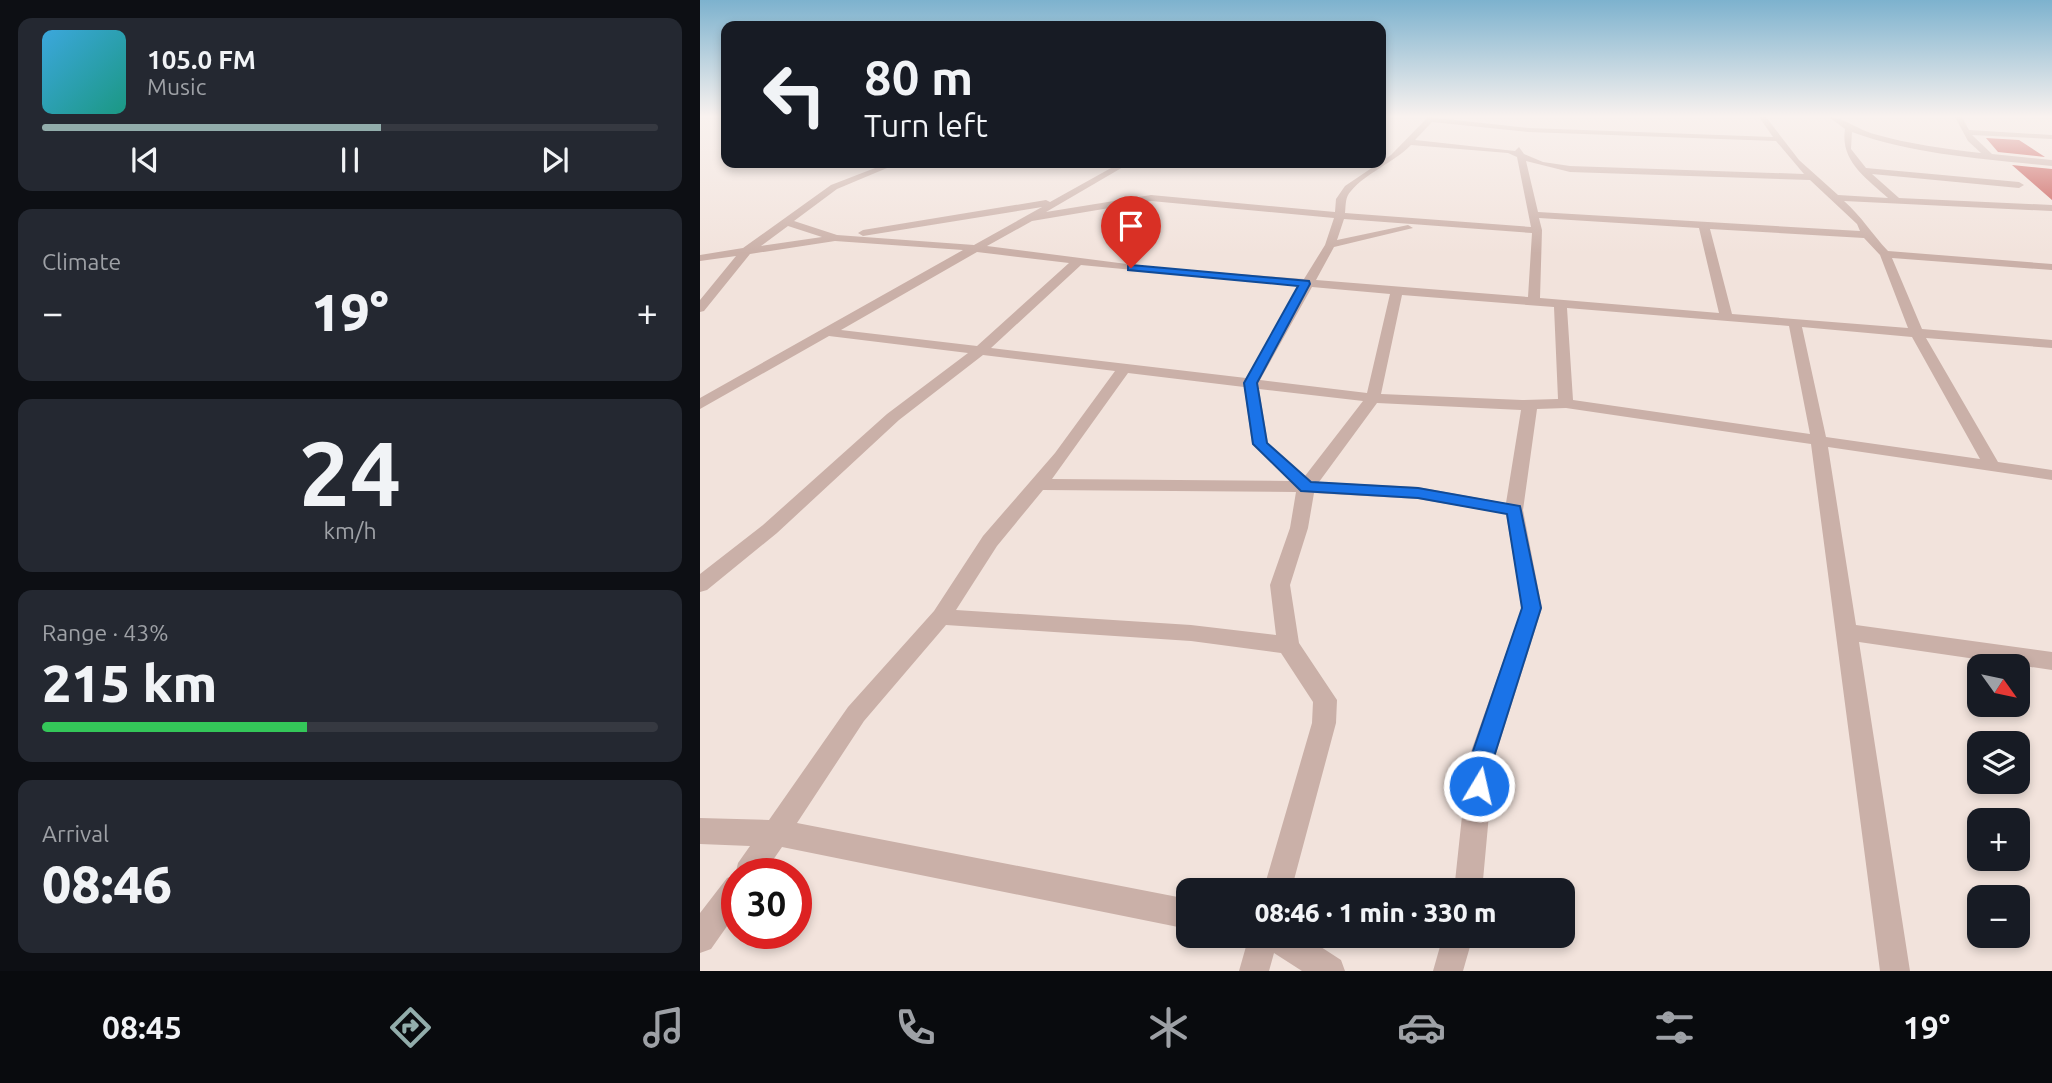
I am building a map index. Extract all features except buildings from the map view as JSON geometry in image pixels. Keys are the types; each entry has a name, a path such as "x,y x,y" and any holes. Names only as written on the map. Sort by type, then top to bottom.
{"street":[{"path":"1521,162 1537,230 1534,301"},
{"path":"1539,162 1579,170 1812,177"},
{"path":"1798,162 1862,223 1867,235 1885,254 1917,333 1992,466"},
{"path":"1857,162 1896,200"},
{"path":"1996,162 2000,166"},
{"path":"700,308 744,253 834,187 882,168"},
{"path":"700,404 1117,168"},
{"path":"1307,487 1260,444 1251,383 1305,284 1330,245 1340,216 1341,199 1348,188 1375,168"},
{"path":"1863,170 2027,191"},
{"path":"2010,175 2050,210"},
{"path":"1028,218 1151,198 1340,216 1537,230"},
{"path":"1835,198 2050,210"},
{"path":"700,258 1059,201"},
{"path":"1533,215 1867,235"},
{"path":"787,222 836,238 974,248 1305,284 1794,321 2052,344"},
{"path":"1330,245 1427,223"},
{"path":"1704,226 1726,316"},
{"path":"1885,254 2052,267"},
{"path":"700,585 770,529 893,417 981,350 1078,261"},
{"path":"1281,878 1324,723 1325,700 1288,645 1280,585 1299,528 1307,487 1373,398 1397,291"},
{"path":"1559,303 1566,403"},
{"path":"1794,321 1819,440 1895,971"},
{"path":"825,332 1373,398 1566,403 2052,475"},
{"path":"759,858 856,714 941,617 990,541 1062,457 1124,368"},
{"path":"1469,878 1482,760 1532,608 1514,510 1530,404"},
{"path":"1039,484 1307,487 1418,493 1514,510"},
{"path":"941,617 1191,633 1288,645"},
{"path":"1847,632 2052,661"},
{"path":"700,831 778,833 1176,912"},
{"path":"700,938 721,910"},
{"path":"1254,971 1261,948"},
{"path":"1295,948 1330,971"},
{"path":"1448,971 1455,948"}],"route":[{"path":"1131,268 1305,284 1251,383 1260,444 1307,487 1418,493 1514,510 1532,608 1482,760 1479,786"}]}
